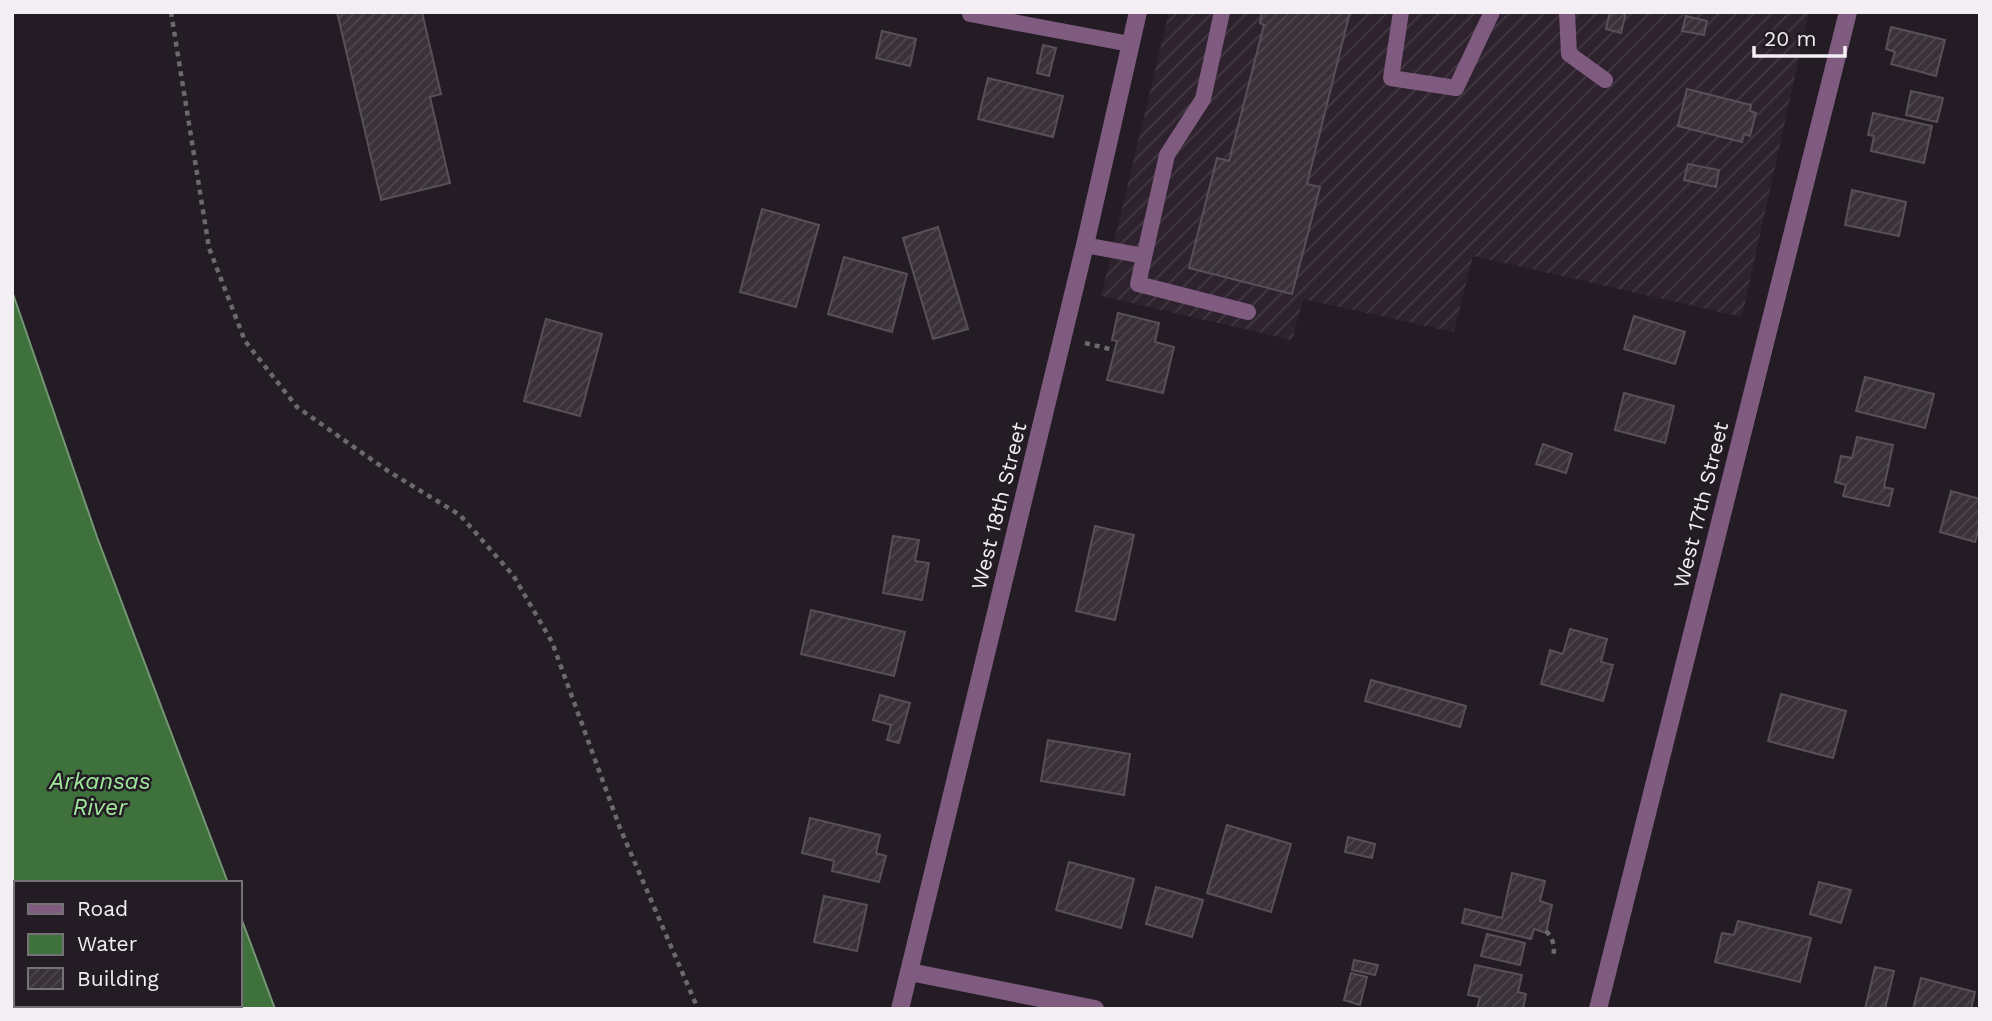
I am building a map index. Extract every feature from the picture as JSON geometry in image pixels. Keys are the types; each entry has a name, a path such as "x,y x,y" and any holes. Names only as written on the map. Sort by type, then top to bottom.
{"street":[{"name":"West 18th Street","path":"900,1009 1085,245 1138,12"},
{"name":"West 17th Street","path":"1598,1009 1848,12"},
{"path":"910,972 1095,1009"}],"lane":[{"path":"1222,12 1203,99 1167,155 1138,284 1248,312"},
{"path":"1401,12 1391,78 1456,88 1492,12"},
{"path":"1567,12 1569,54 1605,80"},
{"path":"970,14 1130,44"},
{"path":"1085,245 1144,256"}],"path":[{"path":"171,12 208,248 245,341 297,407 388,471 460,515 513,575 552,642 620,828 698,1009"},
{"path":"1546,931 1554,946 1553,959"}],"shaded area":[{"path":"1169,12 1809,12 1742,317 1473,256 1454,332 1303,299 1292,340 1101,296"}],"water":[{"name":"Arkansas River","path":"12,291 97,537 227,881 14,881 14,1007 242,1007 242,920 275,1009 12,1009"}],"building":[{"path":"337,12 422,12 441,94 430,97 450,183 381,200"},
{"path":"1262,12 1350,12 1307,184 1320,187 1292,294 1189,268 1217,158 1229,161 1264,25 1260,23"},
{"path":"1610,12 1626,12 1621,33 1606,29"},
{"path":"1686,16 1707,21 1704,35 1682,31"},
{"path":"1891,27 1945,40 1936,76 1891,64 1895,52 1886,49"},
{"path":"882,31 916,39 910,66 876,58"},
{"path":"1043,45 1056,48 1049,76 1037,73"},
{"path":"988,78 1063,96 1053,137 978,119"},
{"path":"1687,89 1751,105 1750,111 1756,113 1750,136 1744,134 1742,142 1678,126"},
{"path":"1911,91 1943,98 1937,122 1906,115"},
{"path":"1873,113 1932,126 1924,163 1871,151 1874,136 1868,135"},
{"path":"1688,164 1719,170 1716,187 1684,180"},
{"path":"1852,190 1906,202 1899,236 1845,225"},
{"path":"762,209 819,225 796,307 740,292"},
{"path":"938,227 968,329 933,339 903,238"},
{"path":"844,257 907,274 892,332 828,314"},
{"path":"1118,313 1159,323 1155,342 1174,347 1163,393 1107,380 1117,341 1112,340"},
{"path":"1634,316 1685,332 1675,364 1624,349"},
{"path":"546,319 602,334 580,416 524,401"},
{"path":"1865,377 1934,394 1925,428 1856,411"},
{"path":"1624,393 1674,406 1665,443 1615,430"},
{"path":"1857,437 1893,445 1884,487 1893,489 1889,506 1843,496 1846,485 1835,482 1841,456 1852,458"},
{"path":"1543,444 1572,454 1566,473 1536,464"},
{"path":"1951,491 1980,499 1980,524 1975,542 1940,532"},
{"path":"1095,526 1134,535 1115,620 1076,611"},
{"path":"893,536 919,540 915,561 929,563 922,600 883,593"},
{"path":"811,610 905,632 894,676 801,654"},
{"path":"1570,629 1607,639 1601,662 1613,665 1603,701 1541,684 1550,650 1563,654"},
{"path":"1371,680 1466,706 1460,727 1365,701"},
{"path":"1781,694 1846,711 1833,758 1768,741"},
{"path":"880,695 910,703 899,743 887,740 891,725 873,720"},
{"path":"1048,740 1130,754 1124,795 1041,781"},
{"path":"810,818 880,835 876,853 886,856 879,882 832,871 834,861 802,853"},
{"path":"1227,825 1291,844 1271,912 1207,893"},
{"path":"1348,837 1375,844 1372,858 1345,852"},
{"path":"1069,862 1134,879 1121,928 1056,910"},
{"path":"1512,873 1545,881 1540,901 1552,905 1546,933 1534,929 1531,939 1462,923 1465,909 1502,918"},
{"path":"1819,882 1851,890 1841,923 1810,914"},
{"path":"1156,887 1203,900 1192,937 1146,924"},
{"path":"824,896 867,905 857,951 814,942"},
{"path":"1738,921 1811,938 1800,982 1715,962 1722,933 1734,935"},
{"path":"1487,934 1525,943 1520,965 1481,956"},
{"path":"1354,960 1378,965 1375,975 1352,970"},
{"path":"1475,965 1522,975 1518,992 1526,994 1523,1009 1477,1009 1480,997 1468,995"},
{"path":"1875,967 1894,971 1885,1009 1865,1009"},
{"path":"1351,973 1367,977 1360,1005 1344,1000"},
{"path":"1921,978 1975,992 1971,1009 1913,1009"}]}
